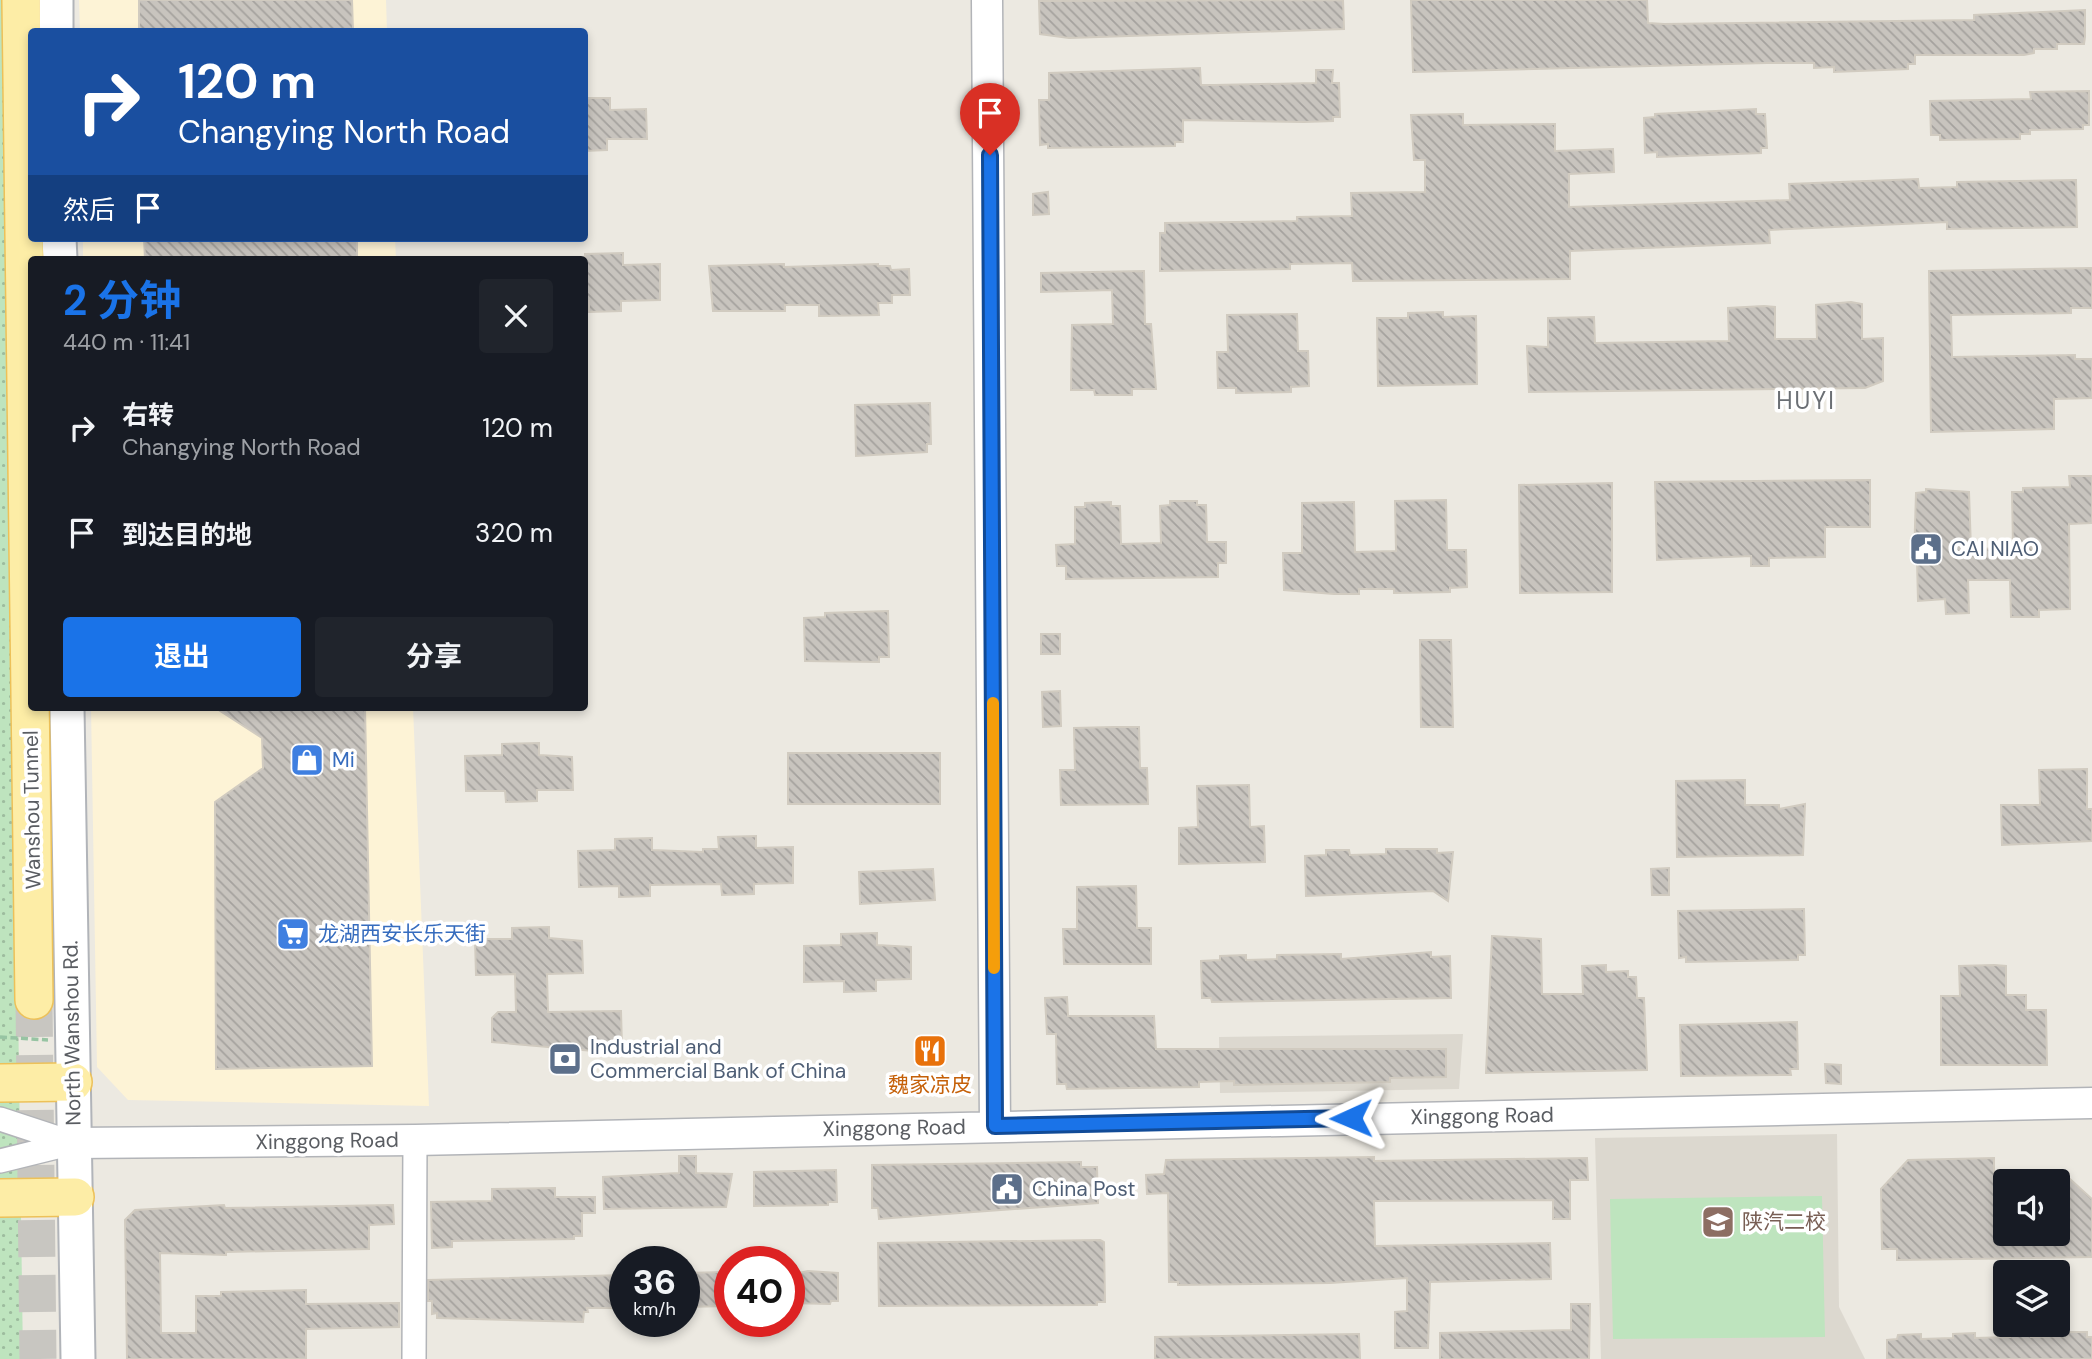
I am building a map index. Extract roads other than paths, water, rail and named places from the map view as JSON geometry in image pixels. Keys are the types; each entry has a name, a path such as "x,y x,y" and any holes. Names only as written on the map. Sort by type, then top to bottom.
{"main road":[{"path":"22,0 32,28"},
{"name":"Wanshou Tunnel","path":"22,0 28,567"},
{"path":"56,0 56,28"},
{"name":"Wanshou Tunnel","path":"30,711 34,1000"},
{"name":"North Wanshou Rd.","path":"67,711 78,1359"},
{"path":"0,1083 73,1082"},
{"path":"0,1198 75,1197"}],"street":[{"path":"987,0 995,1126"},
{"name":"Xinggong Road","path":"73,1143 415,1140 2092,1103"},
{"path":"0,1119 73,1143"},
{"path":"414,1359 415,1140"},
{"path":"0,1161 73,1143"}],"tunnel":[{"path":"34,1000 38,1359"}],"place":[{"name":"CAI NIAO","path":"1926,549"},
{"name":"Mi","path":"307,760"},
{"name":"龙湖西安长乐天街","path":"293,934"},
{"name":"魏家凉皮","path":"930,1051"},
{"name":"Industrial and Commercial Bank of China","path":"565,1059"},
{"name":"China Post","path":"1007,1189"},
{"name":"陕汽二校","path":"1718,1222"}],"district":[{"name":"HUYI","path":"1806,401"}]}
